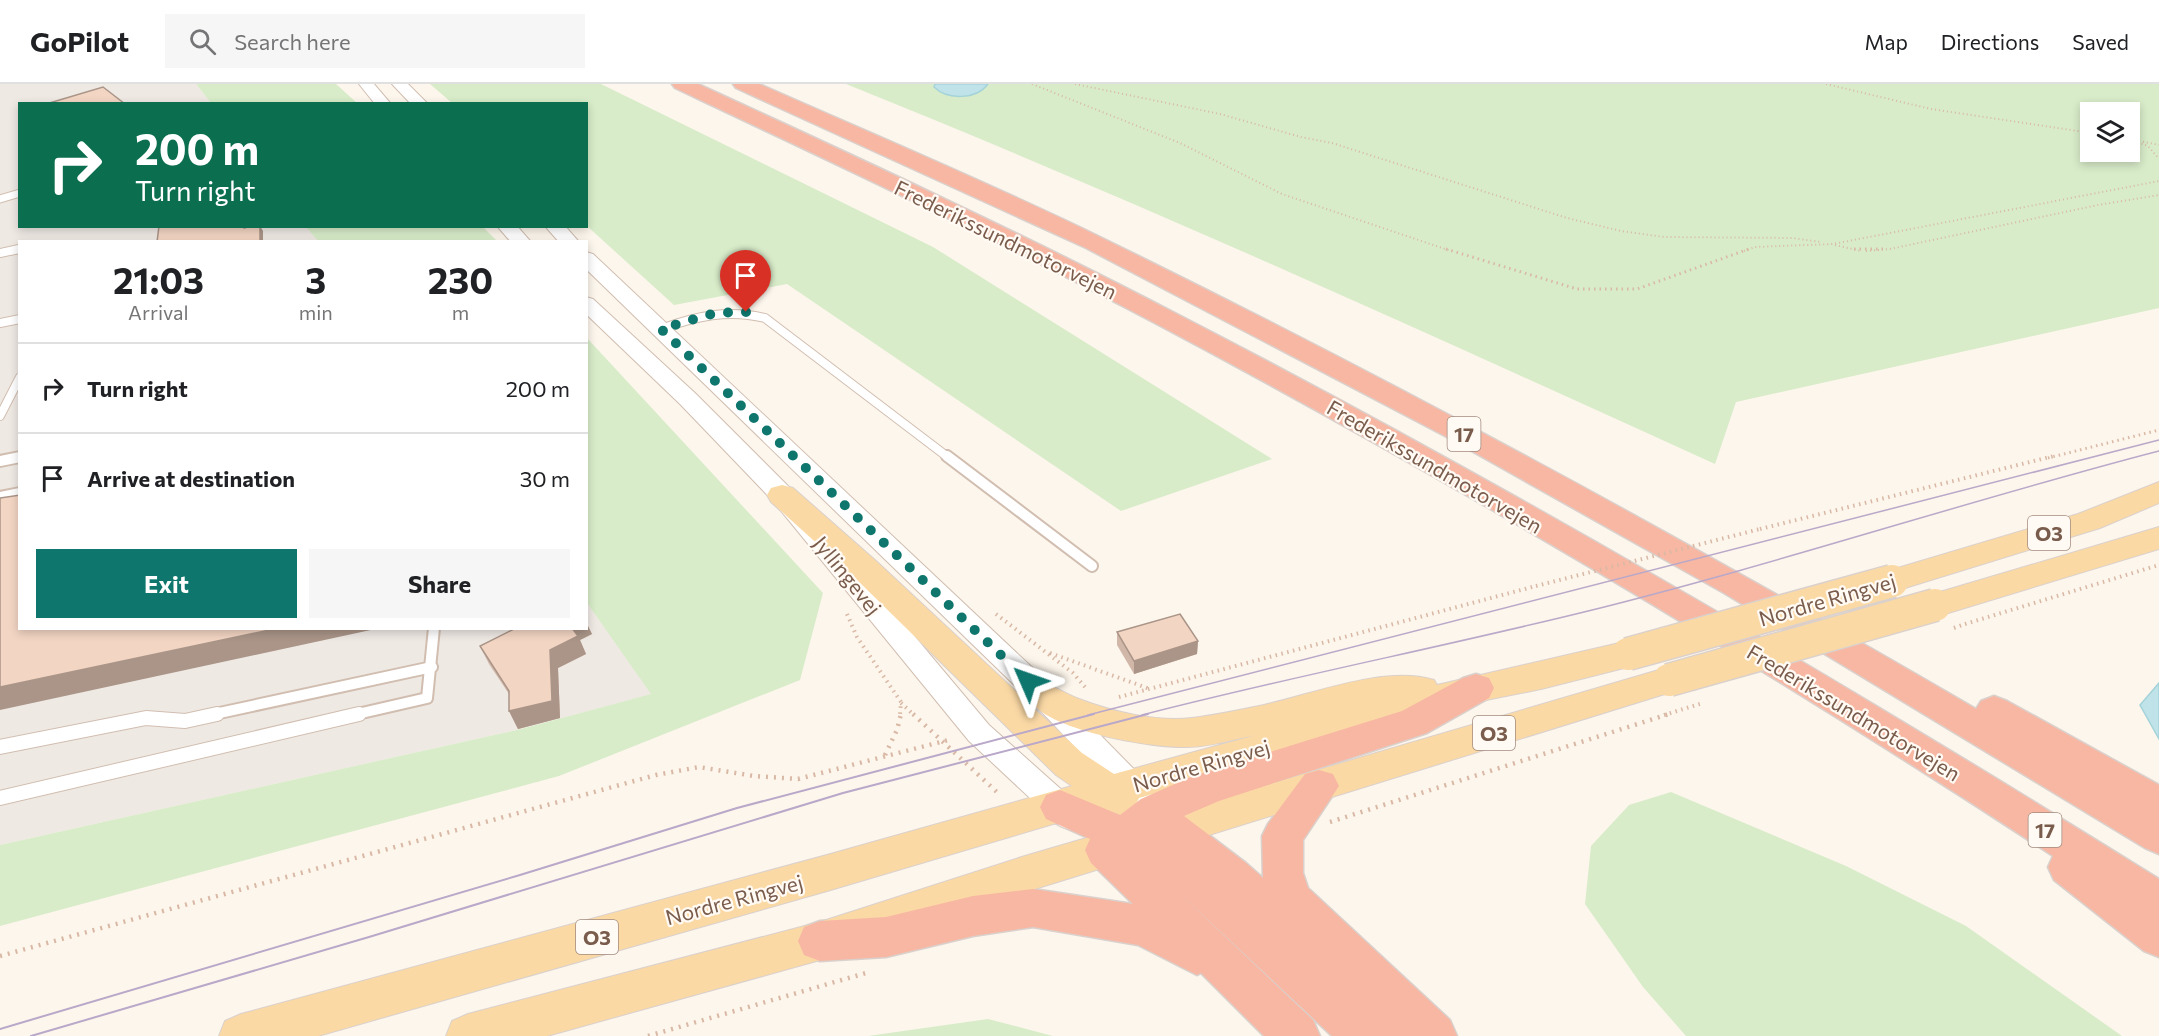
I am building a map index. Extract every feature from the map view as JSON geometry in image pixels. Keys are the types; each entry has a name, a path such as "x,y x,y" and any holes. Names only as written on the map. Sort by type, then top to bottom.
{"highway":[{"name":"Frederikssundmotorvejen","path":"682,84 1032,251 1228,351 1423,457 1674,603 1931,758 2159,902"},
{"name":"Frederikssundmotorvejen","path":"743,84 1094,243 1455,430 1736,585 2159,836"},
{"path":"1455,430 1530,456 1636,506 2159,805"},
{"path":"1135,820 1208,788 1414,722 1476,688"},
{"path":"1931,758 2159,937"},
{"path":"1319,786 1282,836 1282,873 1291,900 1434,1036"},
{"path":"1060,807 1135,820 1231,876 1399,1036"},
{"path":"1135,820 1231,972 1297,1036"},
{"path":"1135,820 1157,850 1208,890 1366,1036"},
{"name":"O3","path":"820,941 885,937 973,916 1033,908 1145,926 1231,972"}],"main road":[{"name":"Nordre Ringvej","path":"1057,704 1122,726 1154,732 1190,733 1264,719 1360,693 1476,688 1541,676 1892,581 2089,521 2159,492"},
{"path":"782,495 866,569 1069,764 1135,820"},
{"name":"Nordre Ringvej","path":"468,1036 820,941 1025,874 1135,820 1319,786 1670,680 1935,605 2159,538"},
{"name":"Nordre Ringvej","path":"241,1036 1060,807"}],"street":[{"path":"366,84 382,102"},
{"path":"399,84 419,102"},
{"path":"508,228 520,240"},
{"path":"556,228 568,240"},
{"name":"Jyllingevej","path":"588,260 1057,704 1135,820"},
{"name":"Jyllingevej","path":"588,305 688,399 782,495 979,733 1060,807"}],"lane":[{"path":"0,199 18,194"},
{"path":"0,253 18,249"},
{"path":"661,329 715,313 746,312 765,318 1092,566"},
{"path":"0,323 18,319"},
{"path":"0,416 18,381"},
{"path":"0,461 18,457"},
{"path":"0,497 18,494"},
{"path":"0,798 427,698 432,667 434,630"},
{"path":"0,747 146,718 185,721 432,667"}],"path":[{"path":"1032,84 1180,143 1282,194 1490,264 1577,289 1637,288 1755,248 1833,244 2159,181"},
{"path":"1075,84 1220,114 1301,137 1332,142 1567,218 1621,231 1712,239 1792,238 1862,251 1890,249 2087,207 2159,195"},
{"path":"1826,84 1931,109 2080,131"},
{"path":"2140,141 2159,145"},
{"path":"2140,143 2148,146 2159,159"},
{"path":"2150,183 2159,176"},
{"path":"1057,704 1151,689 1536,586 2159,430"},
{"path":"1965,624 2159,566"},
{"path":"847,613 857,637 901,702 902,712 897,735 884,756"},
{"path":"1045,651 1151,689"},
{"path":"0,956 656,775 699,767 754,776 798,779 979,733"}],"shaded area":[{"path":"0,84 196,84 210,102 18,102 18,228 308,228 317,240 18,240 18,630 588,630 588,604 652,694 521,729 0,845"}],"green space":[{"path":"196,84 336,84 356,102 210,102"},
{"path":"430,84 601,84 933,247 1272,459 1121,511 787,284 674,305 588,227 588,102 451,102"},
{"path":"846,84 2159,84 2159,308 1736,402 1715,464 1283,269"},
{"path":"307,228 484,228 496,240 317,240"},
{"path":"588,339 823,593 800,680 559,776 0,926 0,845 521,729 651,694 588,604"},
{"path":"1671,792 1846,866 1966,926 2122,1036 1686,1036 1643,987 1585,904 1591,846 1629,805"},
{"path":"988,1019 1053,1036 868,1036"}],"water":[{"path":"935,84 988,84 976,93 954,96 940,91 934,87"},
{"path":"2159,683 2159,739 2140,705"}],"building":[{"path":"103,87 122,102 53,102"},
{"path":"159,228 260,228 260,240 157,240"},
{"path":"18,495 18,630 270,630 0,687 0,498"},
{"path":"1180,614 1198,641 1134,661 1117,632"},
{"path":"512,630 574,630 578,636 550,650 552,701 509,711 509,691 480,646"}],"tram line":[{"path":"1088,715 2159,440"},
{"path":"1142,715 1584,612 2159,451"},
{"path":"0,1029 520,875 737,808 1094,714"},
{"path":"31,1036 369,937 843,793 1148,714"}],"route":[{"path":"746,312 715,313 661,329 1028,681"}]}
